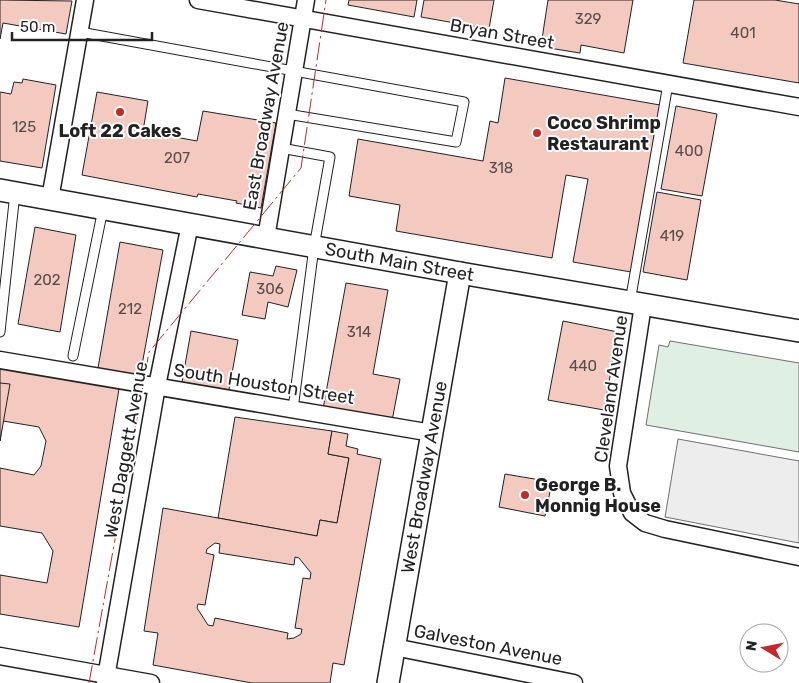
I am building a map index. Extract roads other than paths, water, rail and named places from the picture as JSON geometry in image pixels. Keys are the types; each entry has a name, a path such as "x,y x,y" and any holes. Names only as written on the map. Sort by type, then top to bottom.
{"street":[{"path":"50,199 85,0"},
{"name":"Bryan Street","path":"198,0 799,107"},
{"name":"East Broadway Avenue","path":"266,238 306,0"},
{"name":"South Main Street","path":"8,191 460,273 799,331"},
{"name":"West Daggett Avenue","path":"106,679 157,386 190,224"},
{"name":"West Broadway Avenue","path":"388,683 460,273"},
{"name":"Cleveland Avenue","path":"637,304 618,466 622,493 632,513 645,523 665,529 799,556"},
{"name":"South Houston Street","path":"0,360 432,432"},
{"name":"Galveston Avenue","path":"394,647 574,683"},
{"path":"0,656 106,679 151,683"}],"lane":[{"path":"80,32 464,102 456,142 287,114"},
{"path":"637,304 668,84"},
{"path":"281,148 330,157 314,247 293,409"},
{"path":"0,332 8,191"},
{"path":"73,356 103,208"}],"place":[{"name":"Loft 22 Cakes","path":"120,112"},
{"name":"Coco Shrimp Restaurant","path":"537,133"},
{"name":"George B. Monnig House","path":"525,495"}]}
